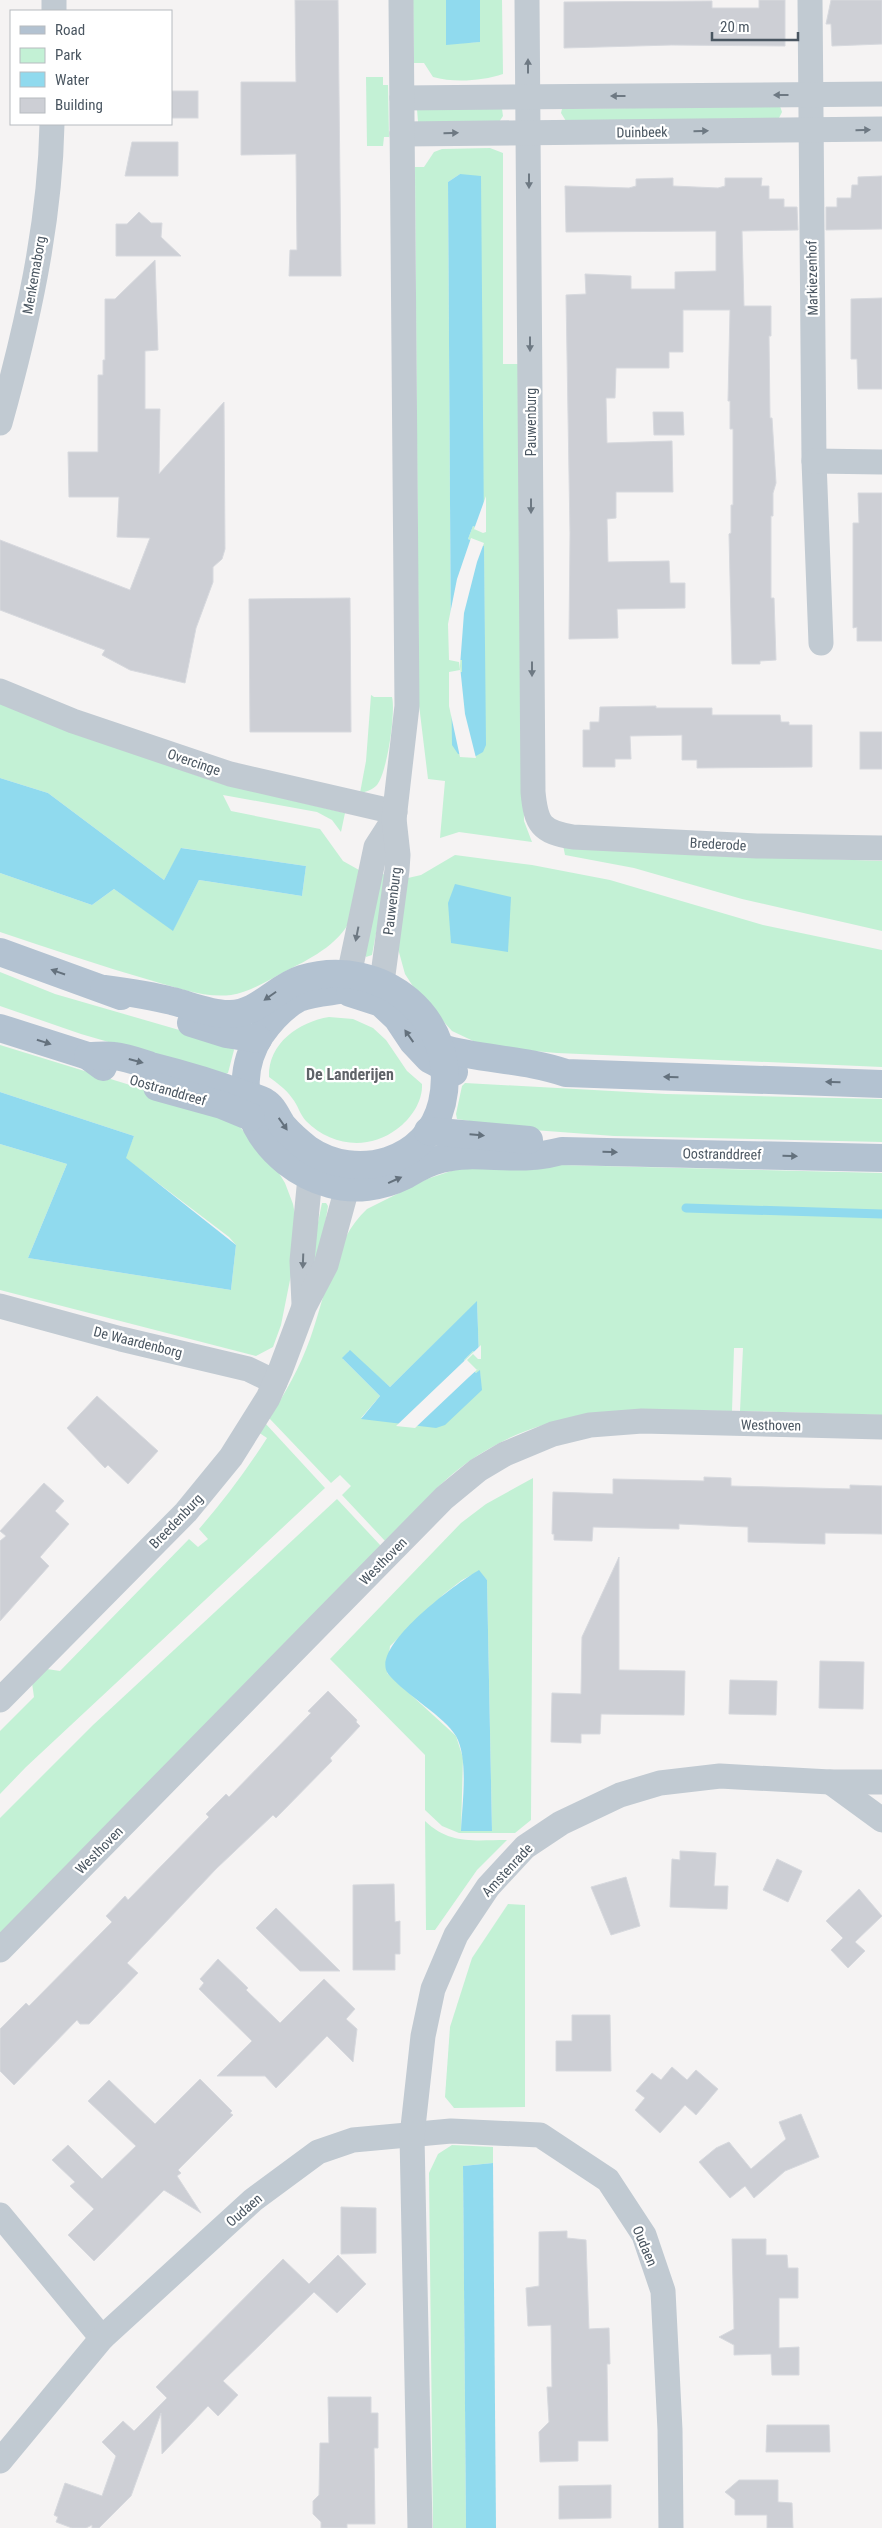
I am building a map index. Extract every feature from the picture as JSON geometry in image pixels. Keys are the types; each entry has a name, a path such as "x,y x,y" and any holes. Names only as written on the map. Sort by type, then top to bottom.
{"main road":[{"path":"0,952 104,988 151,1010 226,1034 258,1039"},
{"path":"104,988 151,995 227,1015 244,1013 288,984 302,979 335,974 344,983 362,995 381,1003 397,1018 413,1042 429,1059 443,1058"},
{"path":"382,982 413,1004 436,1034 443,1058 442,1104 428,1131 415,1148 398,1158 378,1164 351,1177 310,1177 296,1170 283,1159 259,1132 249,1106 250,1057 258,1039 267,1026 294,1002 344,983 382,982"},
{"name":"Oostranddreef","path":"0,1028 88,1056 116,1056 224,1086 249,1106 265,1102 276,1114 283,1126 310,1150 338,1164 351,1177 388,1183 439,1159 453,1156 533,1156 562,1151 882,1158"},
{"path":"443,1058 456,1073 543,1080 566,1073 882,1084"},
{"name":"Oostranddreef","path":"428,1131 542,1141 562,1151"}],"street":[{"name":"Pauwenburg","path":"382,982 397,863 394,816 407,706 401,0"},
{"name":"Pauwenburg","path":"527,0 533,792 535,809 540,825 555,834"},
{"name":"Markiezenhof","path":"810,0 814,461 821,643"},
{"path":"402,98 882,94"},
{"name":"Menkemaborg","path":"0,423 20,352 36,268 52,150 52,125"},
{"name":"Duinbeek","path":"402,134 882,130"},
{"path":"814,461 882,462"},
{"name":"Overcinge","path":"0,691 73,721 230,774 394,816"},
{"name":"Pauwenburg","path":"344,983 376,847 394,816"},
{"name":"Brederode","path":"555,834 574,837 747,845 882,848"},
{"name":"Breedenburg","path":"304,1307 302,1261 310,1177"},
{"name":"Breedenburg","path":"0,1700 206,1489 238,1446 275,1382 304,1307 326,1265 351,1177"},
{"name":"De Waardenborg","path":"0,1306 121,1339 248,1369 275,1382"},
{"name":"Westhoven","path":"0,1950 448,1495 495,1459 553,1434 613,1422 882,1427"},
{"name":"Amstenrade","path":"412,2136 423,2036 433,1989 456,1935 488,1887 525,1847 561,1823 620,1794 660,1783 720,1776 830,1782 882,1782"},
{"path":"830,1782 882,1820"},
{"name":"Oudaen","path":"0,2461 102,2338 253,2200 318,2152 353,2140 451,2131 540,2135 608,2180 644,2235 663,2291 670,2430 670,2528"},
{"path":"412,2136 420,2528"},
{"path":"0,2215 102,2338"}],"green space":[{"path":"413,0 446,0 446,44 480,42 480,0 502,0 503,74 477,80 441,79 433,77 424,63 414,63"},
{"path":"366,77 383,77 383,85 388,85 389,137 384,137 383,146 367,146"},
{"path":"780,106 782,112 779,118 566,121 561,113 562,109"},
{"path":"417,109 502,109 503,116 499,122 418,122"},
{"path":"490,148 503,153 503,364 519,364 520,329 524,821 532,842 459,832 440,838 445,781 428,779 419,705 415,167 424,167 434,152 442,149","holes":["460,174 483,530 473,526 468,539 484,546 485,748 452,673 462,673 462,660 451,659 448,182"]},
{"path":"371,695 374,697 392,697 392,728 381,778 373,788 360,793 366,761"},
{"path":"0,702 77,734 219,783 345,813 341,832 332,820 317,812 223,795 231,811 320,829 343,861 359,870 352,915 348,924 335,941 308,960 246,991 221,996 201,994 172,987 0,932 0,873 92,905 114,889 173,930 199,880 302,896 306,866 182,848 164,880 48,793 0,778"},
{"path":"563,845 629,852 882,861 882,931 742,899 634,868 565,855"},
{"path":"455,855 532,865 610,880 763,925 882,950 882,1067 557,1053 486,1047 452,1031 416,991 405,974 397,945 408,878 421,875"},
{"path":"378,873 387,875 372,955 366,957 364,954"},
{"path":"0,972 55,994 231,1045 234,1050 228,1073 222,1075 81,1034 0,1006"},
{"path":"329,1017 353,1019 373,1028 386,1040 407,1071 422,1084 418,1103 411,1115 402,1125 386,1136 374,1141 350,1143 327,1136 306,1121 290,1095 269,1077 270,1065 274,1054 287,1036 307,1024"},
{"path":"0,1045 156,1093 239,1126 277,1170 285,1183 293,1204 296,1220 294,1260 281,1325 273,1347 256,1356 0,1290 0,1144 67,1164 28,1258 231,1290 236,1245 229,1237 125,1158 134,1136 0,1092"},
{"path":"465,1083 666,1094 882,1099 882,1142 614,1136 520,1129 457,1119 456,1114 462,1086"},
{"path":"560,1165 882,1173 882,1415 740,1411 743,1348 734,1348 732,1411 628,1411 562,1420 530,1429 499,1443 468,1462 425,1500 386,1542 342,1495 351,1486 340,1475 331,1483 269,1418 302,1360 338,1252 356,1221 367,1209 427,1179 454,1170 473,1167","holes":["477,1302 479,1357 473,1351 464,1360 476,1373 480,1371 481,1388 361,1418 380,1396 343,1359 349,1351 390,1387"]},
{"path":"322,1203 326,1203 328,1206 319,1262 310,1261"},
{"path":"265,1423 325,1488 26,1767 0,1794 0,1731 34,1697 32,1683 47,1669 60,1671 189,1539 198,1547 208,1539 199,1529 234,1485 267,1438 258,1432"},
{"path":"533,1478 531,1820 515,1833 459,1833 442,1826 425,1810 425,1755 330,1659 461,1523 486,1504","holes":["479,1571 487,1580 492,1831 461,1830 463,1758 456,1736 387,1673 390,1646 444,1594 462,1580"]},
{"path":"337,1499 381,1546 0,1933 0,1818 93,1725"},
{"path":"425,1821 434,1829 453,1838 463,1840 507,1840 477,1870 435,1930 426,1930"},
{"path":"508,1904 525,1905 525,2107 454,2108 445,2097 450,2027 472,1958"},
{"path":"452,2145 493,2147 493,2163 463,2166 466,2528 433,2528 429,2173 438,2154"}],"water":[{"path":"446,0 480,0 480,42 446,45"},
{"path":"460,174 481,176 484,531 473,526 468,539 484,546 486,745 483,752 476,756 458,754 452,745 451,673 462,672 462,660 451,660 448,182"},
{"path":"0,778 48,793 164,880 181,848 306,866 302,896 199,880 173,931 114,889 92,905 0,873"},
{"path":"455,884 511,897 508,952 451,943 448,903"},
{"path":"0,1092 134,1136 126,1158 236,1245 231,1290 28,1258 67,1164 0,1144"},
{"path":"477,1301 479,1357 473,1351 464,1360 476,1373 480,1370 482,1390 445,1425 436,1428 361,1419 380,1396 342,1358 350,1350 390,1387"},
{"path":"479,1570 487,1580 492,1831 461,1831 464,1769 460,1746 456,1736 443,1721 396,1683 389,1675 385,1664 390,1649 418,1617 453,1588"},
{"path":"493,2163 496,2528 466,2528 463,2166"}],"pier":[{"path":"486,496 486,532 483,533 474,529"},
{"path":"471,538 484,543 477,562 464,613 460,666 465,714 476,758 460,757 449,706 449,672 460,670 459,662 449,660 448,624 457,579"},
{"path":"481,1345 481,1359 478,1359 473,1354 467,1360 477,1370 415,1428 396,1426"}],"building":[{"path":"295,0 338,0 341,276 289,276 290,250 297,250 296,154 241,155 241,82 296,82"},
{"path":"759,0 785,0 785,46 671,45 564,48 564,2 712,1 712,8 759,8"},
{"path":"831,0 882,0 882,44 832,46 831,24 826,24"},
{"path":"172,91 198,91 198,118 172,118"},
{"path":"132,142 178,142 178,176 125,176"},
{"path":"882,176 882,229 826,230 826,207 837,207 837,198 851,198 852,185 858,185 858,177"},
{"path":"673,178 673,186 718,188 725,186 725,178 762,178 761,186 769,186 769,199 784,199 784,207 797,207 798,230 742,231 744,306 771,306 771,336 769,336 770,418 772,418 776,483 773,493 773,516 771,516 771,598 774,598 776,660 760,661 760,664 732,664 729,534 731,533 731,505 733,505 733,429 730,429 730,401 728,401 730,310 683,310 683,352 669,352 669,368 616,368 615,398 606,398 607,443 672,441 673,492 616,492 616,518 607,519 608,562 669,561 670,583 685,583 685,608 617,609 618,638 569,639 570,534 566,295 586,294 585,274 631,276 631,289 675,289 675,272 716,271 716,231 566,232 565,186 629,188 636,186 636,179"},
{"path":"139,212 151,223 162,223 161,237 181,256 116,256 116,224 127,224"},
{"path":"155,260 158,350 145,351 145,409 160,409 159,474 224,402 225,549 222,559 213,567 213,582 196,628 185,683 130,670 102,655 105,650 0,610 0,540 130,590 150,538 117,537 119,497 69,497 68,452 98,452 98,375 103,375 103,360 105,360 105,299 115,299"},
{"path":"882,298 882,389 858,389 857,359 851,359 851,299"},
{"path":"653,412 683,412 684,435 654,435"},
{"path":"858,493 882,493 882,641 857,641 857,627 853,628 853,523 859,523"},
{"path":"350,598 351,732 250,732 249,599"},
{"path":"656,706 656,708 712,708 712,715 780,715 781,722 789,722 789,725 812,725 812,767 697,768 697,760 682,760 682,735 630,736 631,759 615,759 615,767 583,767 583,730 590,730 590,722 599,722 600,707"},
{"path":"860,732 882,732 882,769 860,769"},
{"path":"97,1396 158,1451 128,1484 108,1465 105,1468 67,1428"},
{"path":"704,1477 731,1478 731,1486 850,1489 850,1485 882,1486 882,1534 825,1533 825,1544 748,1542 748,1527 679,1524 679,1529 593,1527 592,1541 554,1540 554,1534 552,1534 553,1492 613,1494 613,1479 704,1481"},
{"path":"44,1483 64,1501 55,1511 69,1524 40,1557 49,1566 0,1621 0,1541 6,1536 0,1531"},
{"path":"619,1557 619,1670 685,1671 684,1715 601,1714 600,1734 581,1734 581,1743 551,1742 552,1693 581,1694 582,1637"},
{"path":"820,1661 864,1662 863,1709 819,1708"},
{"path":"730,1680 777,1681 776,1715 729,1714"},
{"path":"328,1691 357,1720 356,1722 360,1726 330,1758 332,1761 276,1818 273,1815 216,1869 127,1963 138,1973 89,2024 80,2024 77,2020 14,2085 0,2071 0,2029 26,2003 29,2006 112,1922 106,1916 125,1896 128,1900 209,1817 206,1814 226,1794 229,1797 311,1713 308,1711"},
{"path":"680,1851 716,1853 714,1886 728,1886 727,1909 670,1907 672,1859 680,1860"},
{"path":"777,1859 802,1871 788,1902 763,1890"},
{"path":"626,1877 640,1926 611,1935 591,1887"},
{"path":"394,1884 395,1922 400,1921 400,1954 395,1954 395,1970 353,1970 353,1885"},
{"path":"859,1889 882,1916 855,1942 865,1951 848,1968 831,1950 843,1938 826,1921"},
{"path":"276,1908 340,1971 300,1971 256,1928"},
{"path":"218,1959 280,2023 324,1979 355,2009 346,2019 357,2029 353,2062 327,2036 276,2088 265,2076 217,2076 252,2041 199,1989 204,1983 200,1979"},
{"path":"572,2015 610,2015 611,2071 556,2071 556,2041 572,2041"},
{"path":"672,2067 687,2080 696,2070 718,2089 696,2115 685,2105 660,2133 635,2110 645,2098 636,2091 652,2073 661,2080"},
{"path":"200,2079 232,2111 230,2113 233,2115 178,2170 181,2173 177,2176 201,2213 164,2190 94,2261 68,2235 94,2209 70,2186 75,2182 52,2160 68,2145 102,2179 136,2146 88,2101 109,2080 155,2124"},
{"path":"801,2114 819,2157 785,2171 754,2198 745,2186 730,2198 699,2162 716,2148 729,2142 751,2169 786,2139 779,2122"},
{"path":"341,2207 376,2208 376,2253 341,2254"},
{"path":"567,2231 567,2238 586,2240 589,2329 609,2328 610,2364 607,2364 608,2441 578,2441 578,2461 540,2462 539,2432 549,2422 547,2387 552,2387 551,2325 528,2326 526,2288 539,2286 539,2232"},
{"path":"732,2239 766,2239 766,2255 787,2255 788,2268 798,2268 798,2298 779,2298 779,2348 799,2347 799,2375 772,2375 771,2354 734,2355 734,2345 719,2337 734,2329"},
{"path":"338,2255 366,2284 337,2313 314,2292 223,2381 238,2395 218,2416 208,2406 162,2454 161,2413 131,2496 99,2528 92,2528 92,2525 86,2528 72,2528 56,2522 58,2517 54,2515 65,2483 102,2496 116,2456 102,2442 123,2421 134,2431 167,2398 156,2387 283,2259 309,2284"},
{"path":"328,2397 371,2397 371,2413 378,2413 378,2448 374,2448 375,2524 347,2524 347,2528 321,2528 321,2522 313,2514 313,2501 319,2495 320,2443 329,2443"},
{"path":"767,2425 829,2425 830,2452 766,2452"},
{"path":"739,2480 778,2480 778,2502 792,2503 793,2528 767,2528 767,2515 735,2515 735,2500 725,2492"},
{"path":"611,2485 611,2518 559,2519 559,2486"}],"waterway":[{"path":"686,1208 882,1214"}],"district":[{"name":"De Landerijen","path":"350,1074"}]}
